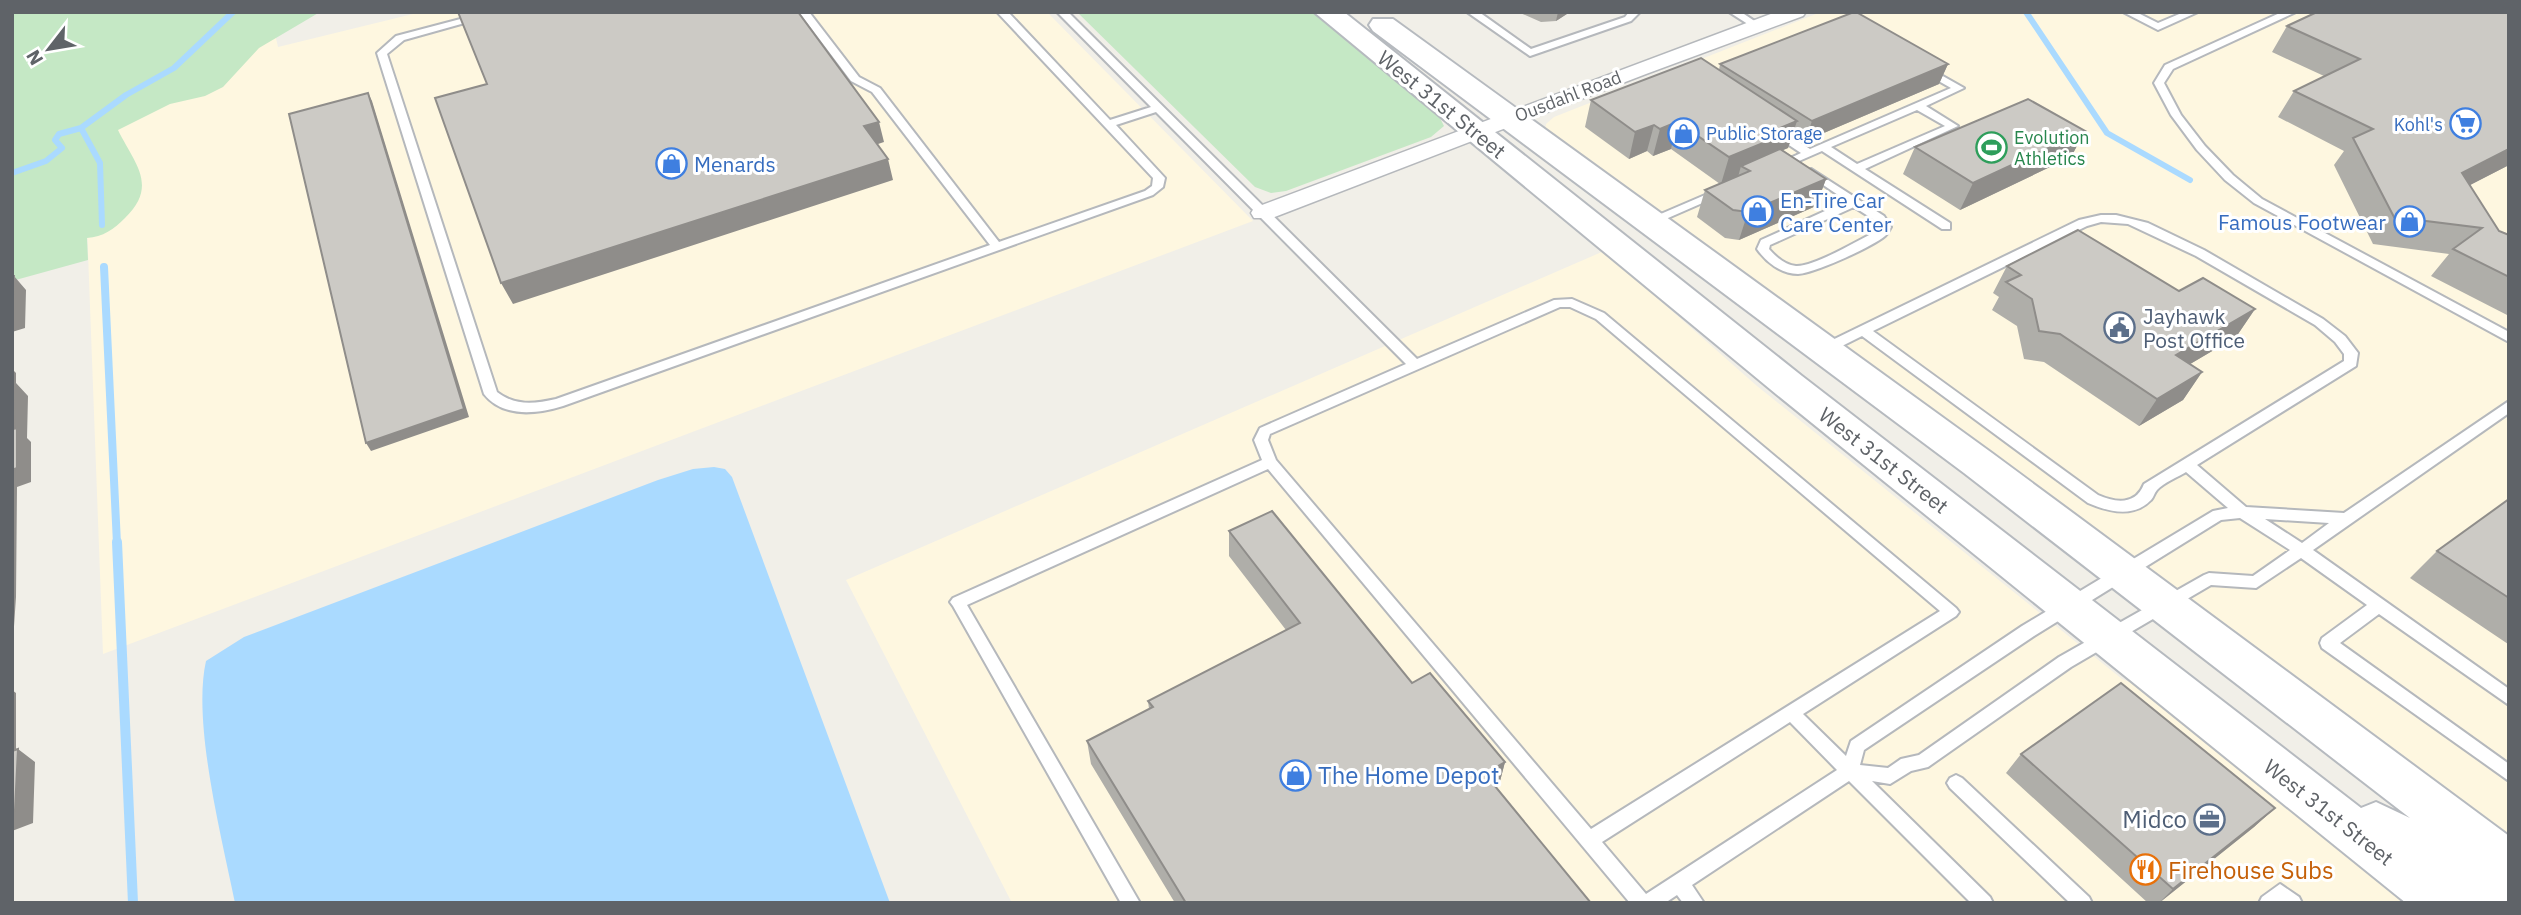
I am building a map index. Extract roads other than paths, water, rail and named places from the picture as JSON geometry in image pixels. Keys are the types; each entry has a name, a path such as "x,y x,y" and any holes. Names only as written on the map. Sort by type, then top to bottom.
{"main road":[{"name":"West 31st Street","path":"1327,12 2068,606 2445,903"},
{"name":"West 31st Street","path":"1365,12 1648,222 1825,349 2509,865"},
{"path":"1653,274 1727,315 1785,353 1810,356 1825,349"},
{"path":"2190,703 2281,751 2381,828 2428,854 2491,903"}],"street":[{"name":"Ousdahl Road","path":"1263,213 1796,12"}],"lane":[{"path":"499,12 400,38 382,53 491,394 501,404 534,409 558,403 1149,193 1157,187 1158,178 1151,169 1002,12"},
{"path":"804,12 855,79 876,90 997,247"},
{"path":"1062,12 1414,364"},
{"path":"1472,12 1530,54 1629,19 1635,12"},
{"path":"1734,12 1757,26"},
{"path":"2128,12 2158,27 2193,12"},
{"path":"2291,12 2169,67 2159,83 2167,104 2234,184 2250,195 2509,338"},
{"path":"1769,170 1959,88 1915,63"},
{"path":"1857,168 1953,126 1918,106"},
{"path":"1109,124 1158,108"},
{"path":"1766,125 1809,153"},
{"path":"1823,147 1947,226"},
{"path":"1793,160 1855,202 1880,219 1885,226 1882,233 1802,270 1781,265 1763,249 1765,243 1855,202"},
{"path":"1648,222 1734,185"},
{"path":"1825,349 2083,223 2112,217 2141,223 2182,247 2200,253 2319,322 2340,339 2351,353 2351,363 2149,488 2149,493 2136,506 2104,504 1864,331"},
{"path":"1589,840 1951,612 1587,308 1572,303 1547,305 1265,431 1261,440 1270,462 1642,903"},
{"path":"1649,903 1850,771 1890,776 1907,764 1922,762 2065,662 2209,579 2256,582 2509,406"},
{"path":"1131,903 958,602 1270,462"},
{"path":"2187,464 2242,512 2280,535 2509,698"},
{"path":"1850,771 1857,746 2068,606 2218,515 2242,512 2346,519"},
{"path":"2378,606 2328,643 2509,774"},
{"path":"1791,713 1984,903"},
{"path":"1956,783 2083,903"},
{"path":"1678,883 1695,903"},
{"path":"2268,903 2280,892 2292,903"}],"water":[{"path":"693,469 725,469 732,477 890,903 235,903 216,814 206,748 203,687 206,661 244,637 658,480"}],"waterway":[{"path":"81,128 126,95 174,68 233,12"},
{"path":"2026,12 2107,133 2190,180"},
{"path":"12,173 46,161 62,148 55,140 59,134 81,128"},
{"path":"81,128 100,163 102,225"},
{"path":"104,267 117,544"},
{"path":"117,542 133,903"}],"place":[{"name":"Kohl's","path":"2466,124"},
{"name":"Public Storage","path":"1683,133"},
{"name":"Evolution Athletics","path":"1991,147"},
{"name":"Menards","path":"671,164"},
{"name":"En-Tire Car Care Center","path":"1757,212"},
{"name":"Famous Footwear","path":"2409,222"},
{"name":"Jayhawk Post Office","path":"2120,328"},
{"name":"The Home Depot","path":"1295,775"},
{"name":"Midco","path":"2210,819"},
{"name":"Firehouse Subs","path":"2145,870"}]}
